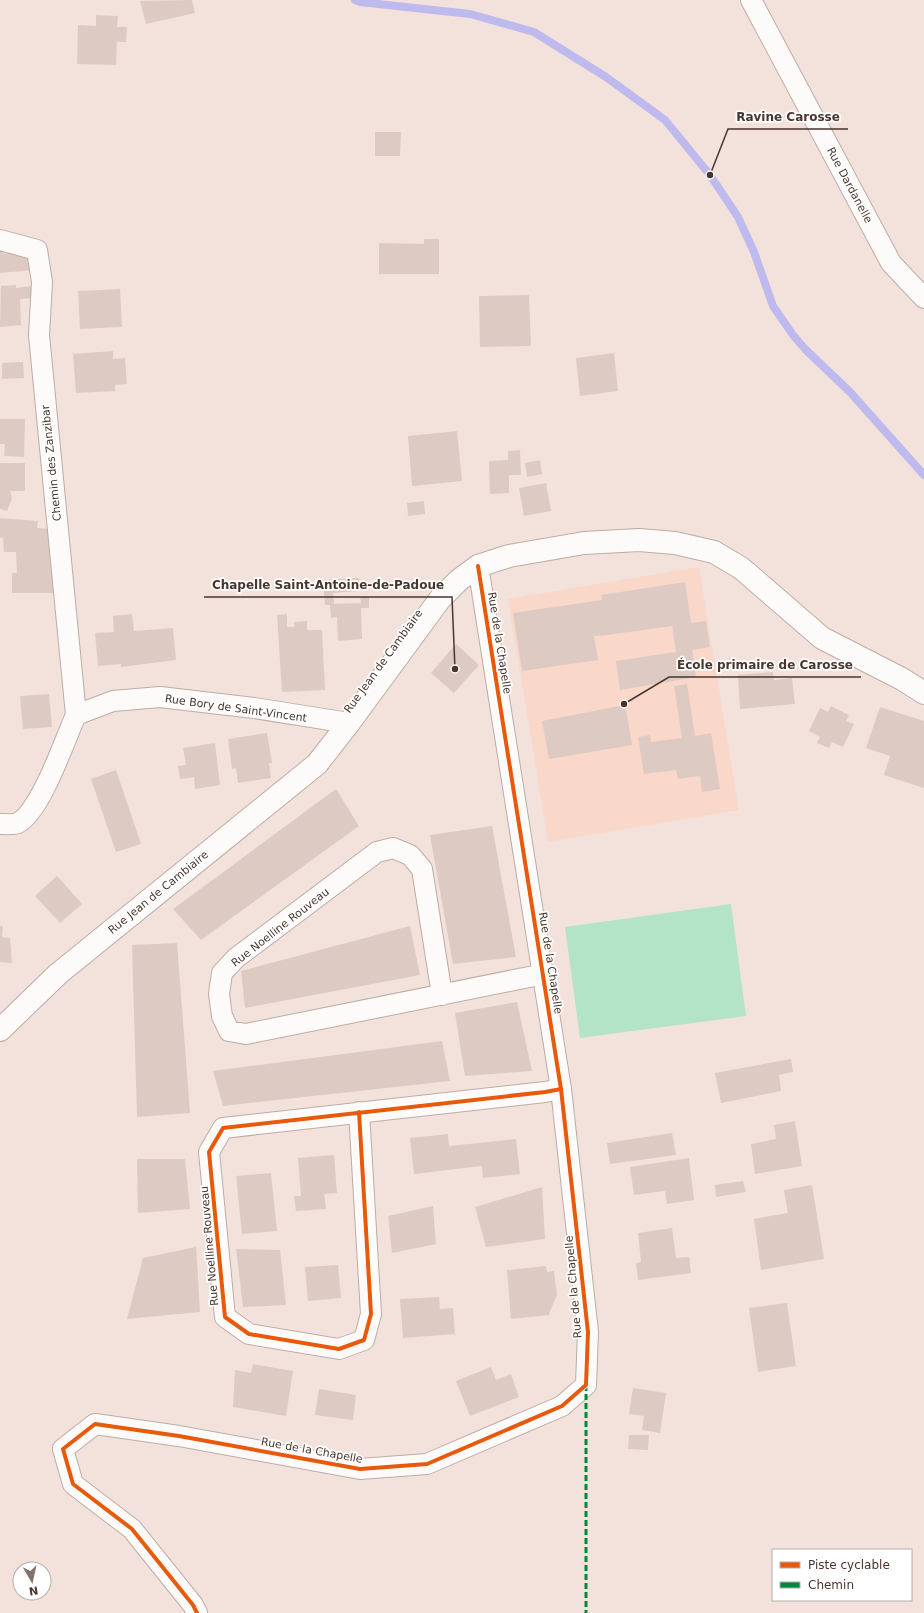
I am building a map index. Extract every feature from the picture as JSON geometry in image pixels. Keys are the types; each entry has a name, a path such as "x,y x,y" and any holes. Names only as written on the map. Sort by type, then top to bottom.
{"main road":[{"name":"Rue Jean de Cambiaire","path":"0,1030 58,974 317,764 350,723 440,599 459,580 478,566 509,556 584,543 639,540 675,543 714,552 741,568 822,638 902,679 924,693"}],"street":[{"name":"Rue Dardanelle","path":"752,0 891,263 924,298"},
{"name":"Chemin des Zanzibar","path":"0,240 37,250 42,282 39,335 76,714"},
{"name":"Rue de la Chapelle","path":"197,1613 193,1605 132,1529 73,1484 63,1449 95,1424 179,1436 360,1469 427,1464 562,1406 586,1385 588,1332 561,1089 544,974 478,566"},
{"name":"Rue Bory de Saint-Vincent","path":"76,714 113,701 160,697 254,708 350,723"},
{"path":"0,824 18,824 30,813 42,795 76,714"},
{"name":"Rue Noelline Rouveau","path":"442,995 422,869 410,855 393,848 377,852 236,958 222,973 219,994 222,1016 228,1031 246,1034 442,995 544,974"},
{"name":"Rue Noelline Rouveau","path":"358,1112 371,1314 364,1340 339,1349 249,1334 225,1317 209,1152 223,1128 358,1112 545,1092 561,1089"}],"shaded area":[{"path":"699,567 739,810 548,842 508,599"}],"green space":[{"path":"731,904 746,1016 580,1038 565,927"}],"building":[{"path":"192,0 195,13 146,24 140,1"},
{"path":"96,15 118,16 117,27 127,27 126,42 117,42 116,65 77,64 78,25 96,26"},
{"path":"375,132 401,132 400,156 375,156"},
{"path":"424,239 439,239 439,274 379,274 379,243 424,244"},
{"path":"0,250 3,250 3,254 21,252 30,261 34,270 0,273"},
{"path":"16,285 16,288 32,286 33,298 20,299 21,325 0,327 1,286"},
{"path":"120,289 122,327 80,329 78,291"},
{"path":"529,295 531,346 480,347 479,296"},
{"path":"113,351 113,359 125,358 127,384 115,385 115,391 76,393 73,354"},
{"path":"614,353 618,391 580,396 576,358"},
{"path":"23,362 24,378 2,379 2,363"},
{"path":"0,419 25,419 24,457 4,456 5,444 0,444"},
{"path":"457,431 462,481 412,486 408,436"},
{"path":"520,450 521,475 509,475 509,493 490,494 489,461 508,460 508,451"},
{"path":"540,460 542,474 527,477 525,463"},
{"path":"0,463 25,463 25,491 10,491 12,498 7,511 0,509"},
{"path":"546,483 551,511 524,516 519,488"},
{"path":"424,501 425,514 408,516 407,503"},
{"path":"0,518 38,521 37,528 53,529 54,593 12,593 12,573 17,573 16,552 4,552 3,538 0,538"},
{"path":"359,578 359,591 333,593 334,604 361,603 360,597 369,597 369,608 361,608 362,639 338,641 337,617 331,618 330,605 325,605 323,580"},
{"path":"685,582 691,623 706,621 710,647 692,650 696,677 620,690 616,661 676,652 672,626 594,636 598,660 522,671 513,613 602,600 601,595"},
{"path":"132,614 134,631 173,628 176,660 121,667 121,664 98,666 95,633 114,632 113,616"},
{"path":"287,614 287,627 294,627 294,622 307,621 307,630 322,630 325,690 282,692 277,615"},
{"path":"456,644 479,665 454,693 431,673"},
{"path":"773,672 774,680 792,678 795,704 740,709 738,675"},
{"path":"687,684 695,736 711,733 720,789 702,792 700,776 678,779 676,770 644,774 638,737 650,735 651,742 682,738 674,686"},
{"path":"49,694 52,727 23,729 20,696"},
{"path":"625,705 632,745 549,759 542,721"},
{"path":"831,706 849,715 846,721 854,724 843,747 832,742 829,748 817,743 820,737 809,731 820,708 828,712"},
{"path":"880,707 924,721 924,788 884,775 890,756 866,748"},
{"path":"267,733 272,763 269,763 271,778 238,783 236,768 232,769 228,739"},
{"path":"215,743 220,785 195,789 194,777 180,779 178,766 186,765 183,748"},
{"path":"116,770 141,844 116,852 91,779"},
{"path":"336,789 359,826 201,940 173,909"},
{"path":"492,826 516,957 453,964 430,835"},
{"path":"57,876 82,904 60,923 35,896"},
{"path":"0,926 3,926 2,937 10,938 12,963 0,962"},
{"path":"410,926 420,975 245,1008 241,971"},
{"path":"177,943 190,1113 137,1117 132,945"},
{"path":"517,1002 532,1071 465,1076 455,1013"},
{"path":"442,1041 450,1081 223,1106 213,1071"},
{"path":"791,1059 793,1072 779,1075 781,1091 721,1103 715,1073"},
{"path":"795,1121 802,1166 755,1174 751,1144 776,1139 774,1125"},
{"path":"672,1133 676,1155 610,1164 607,1143"},
{"path":"448,1134 449,1146 516,1139 520,1174 483,1178 482,1166 414,1174 410,1138"},
{"path":"334,1155 337,1193 324,1194 326,1209 296,1211 294,1196 301,1196 298,1158"},
{"path":"689,1158 694,1200 667,1204 665,1191 634,1195 630,1167"},
{"path":"137,1159 185,1159 190,1209 138,1213"},
{"path":"271,1173 277,1231 242,1234 236,1176"},
{"path":"743,1181 746,1192 716,1197 715,1185"},
{"path":"812,1185 824,1259 761,1270 754,1219 788,1213 784,1190"},
{"path":"542,1187 545,1239 486,1247 475,1207"},
{"path":"433,1206 436,1244 392,1253 388,1216"},
{"path":"672,1228 676,1258 689,1257 691,1273 638,1280 636,1263 641,1262 638,1233"},
{"path":"196,1247 200,1312 127,1319 143,1258"},
{"path":"236,1249 280,1250 286,1305 243,1307"},
{"path":"338,1265 341,1298 308,1301 305,1267"},
{"path":"546,1266 547,1272 554,1271 557,1295 549,1313 550,1315 511,1319 507,1270"},
{"path":"439,1297 440,1309 453,1308 455,1334 403,1338 400,1299"},
{"path":"787,1303 796,1366 758,1372 749,1308"},
{"path":"253,1364 293,1371 286,1416 233,1407 235,1370 251,1373"},
{"path":"491,1367 496,1380 511,1374 519,1397 470,1416 456,1381"},
{"path":"633,1388 666,1393 660,1433 642,1430 644,1416 629,1414"},
{"path":"319,1389 356,1395 353,1420 315,1415"},
{"path":"629,1435 649,1435 648,1450 628,1449"}],"waterway":[{"path":"355,0 360,2 470,14 534,32 606,77 665,120 710,175 738,217 754,252 773,306 793,335 805,349 850,392 924,475"}],"marked path":[{"path":"586,1385 586,1613"}],"cycle path":[{"path":"197,1613 193,1605 132,1529 73,1484 63,1449 95,1424 179,1436 360,1469 427,1464 562,1406 586,1385 588,1332 561,1089 478,566"},
{"path":"359,1112 371,1314 364,1340 339,1349 249,1334 225,1317 209,1152 223,1128 545,1092 561,1089"}],"place":[{"name":"Ravine Carosse","path":"710,175"},
{"name":"Chapelle Saint-Antoine-de-Padoue","path":"455,669"},
{"name":"École primaire de Carosse","path":"624,704"}]}
